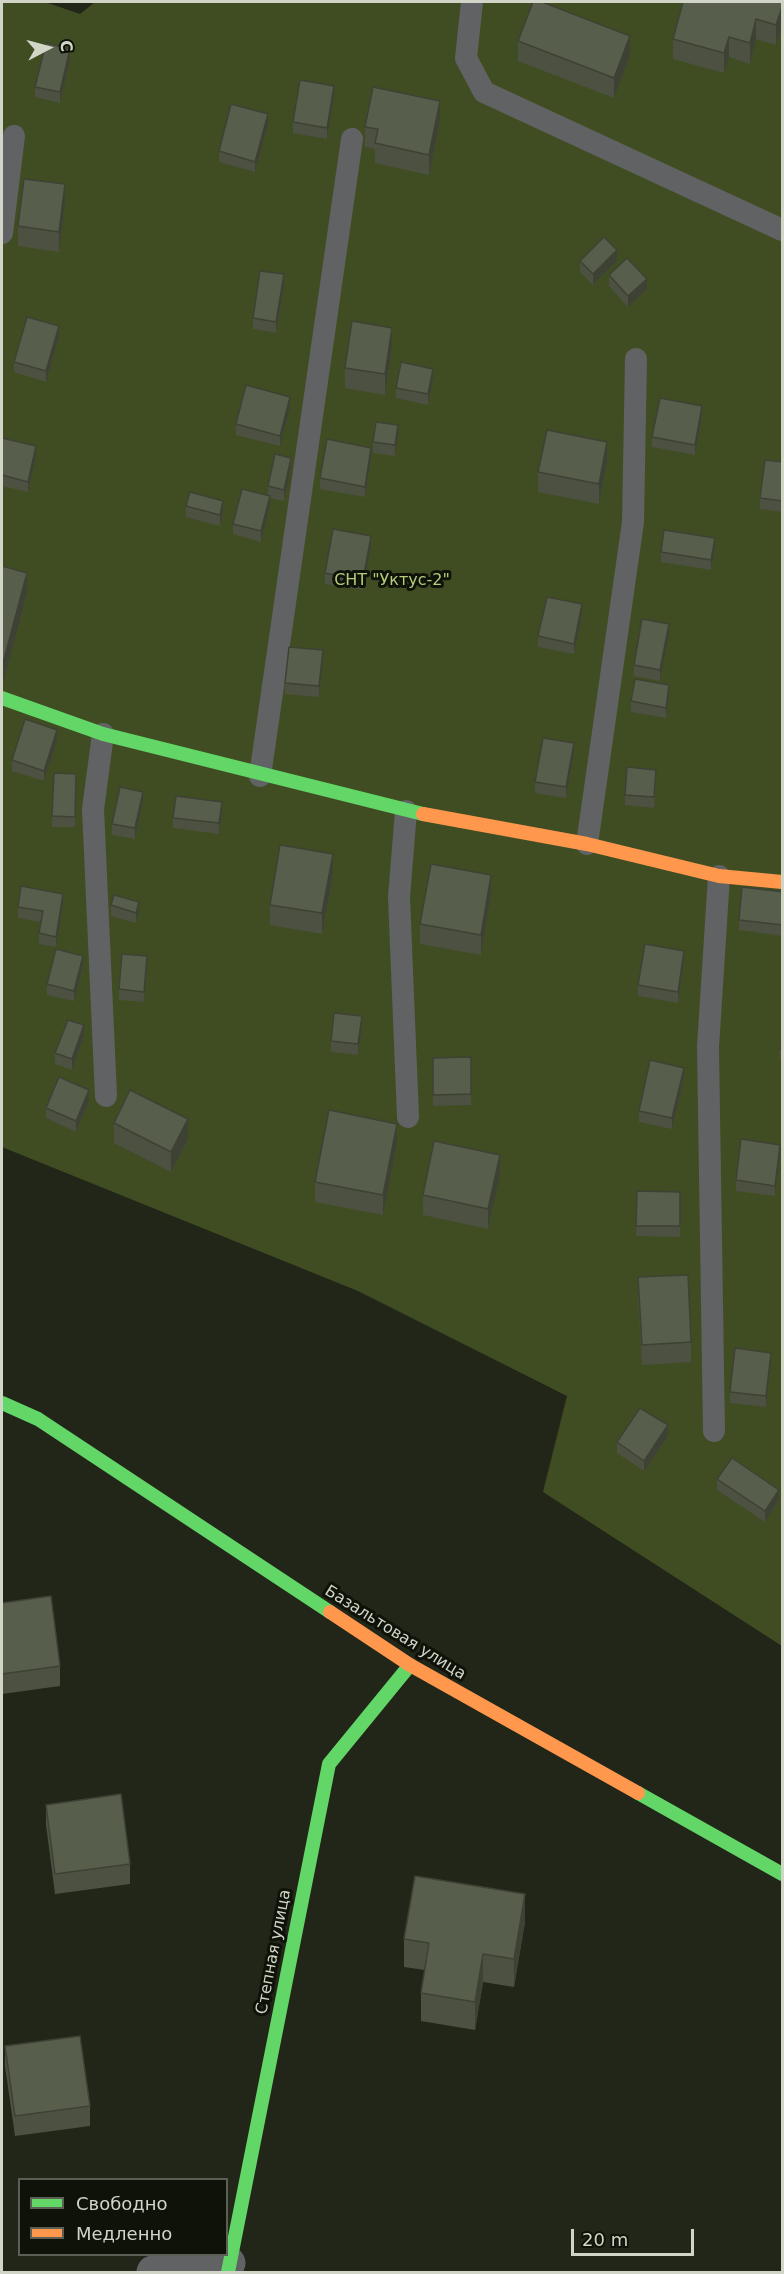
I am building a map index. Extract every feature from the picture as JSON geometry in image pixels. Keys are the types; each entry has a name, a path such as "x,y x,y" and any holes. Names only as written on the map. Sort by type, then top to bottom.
{"street":[{"path":"2,698 103,734 260,776 406,811 587,844 719,876 783,882"},
{"name":"Базальтовая улица","path":"2,1403 38,1419 410,1665 783,1874"},
{"name":"Степная улица","path":"228,2268 329,1764 410,1665"},
{"path":"153,2272 228,2268"}],"lane":[{"path":"472,2 465,58 484,92 783,230"},
{"path":"2,233 14,136"},
{"path":"260,776 352,139"},
{"path":"587,844 633,522 636,359"},
{"path":"103,734 93,810 106,1096"},
{"path":"406,811 399,897 408,1117"},
{"path":"714,1431 708,1047 719,876"}],"green space":[{"name":"СНТ \"Уктус-2\"","path":"2,2 45,2 80,14 95,2 782,2 782,1646 543,1492 567,1396 358,1291 2,1147"}],"building":[{"path":"533,2 542,2 630,36 614,78 518,41"},
{"path":"683,2 783,2 783,4 776,25 756,19 750,43 729,37 724,53 673,39"},
{"path":"46,43 70,49 60,92 35,87"},
{"path":"300,80 334,86 327,128 293,122"},
{"path":"373,87 440,101 429,155 375,143 378,129 365,127"},
{"path":"231,104 268,114 255,162 219,151"},
{"path":"24,179 65,184 59,232 18,226"},
{"path":"604,237 617,250 593,274 580,261"},
{"path":"627,258 647,279 628,296 609,275"},
{"path":"260,271 284,274 276,322 253,318"},
{"path":"27,317 59,326 46,371 14,362"},
{"path":"352,321 392,328 385,374 345,368"},
{"path":"401,362 433,369 428,394 396,388"},
{"path":"246,385 290,397 280,436 236,424"},
{"path":"660,398 702,406 695,445 652,437"},
{"path":"376,422 398,425 395,445 373,442"},
{"path":"547,430 607,442 599,484 538,472"},
{"path":"2,438 36,446 28,482 2,475"},
{"path":"327,439 371,448 365,487 320,478"},
{"path":"275,454 291,458 284,490 268,486"},
{"path":"765,460 783,462 783,501 760,498"},
{"path":"242,489 270,496 261,531 233,524"},
{"path":"190,492 223,501 220,515 186,506"},
{"path":"333,529 371,536 363,580 325,573"},
{"path":"664,530 715,538 711,560 661,552"},
{"path":"2,566 27,573 3,663 2,663"},
{"path":"547,597 582,604 574,644 538,636"},
{"path":"642,619 669,624 660,670 634,665"},
{"path":"289,647 323,650 319,686 285,683"},
{"path":"635,679 669,685 666,708 631,701"},
{"path":"25,719 57,730 44,771 12,760"},
{"path":"543,738 574,743 566,787 535,782"},
{"path":"627,767 656,770 654,797 625,795"},
{"path":"54,773 76,774 75,817 52,816"},
{"path":"120,787 143,792 135,828 112,824"},
{"path":"176,796 222,802 219,823 173,818"},
{"path":"280,845 333,854 322,913 270,905"},
{"path":"431,864 491,875 481,935 420,924"},
{"path":"21,886 63,894 56,937 39,933 43,911 18,907"},
{"path":"742,887 783,892 783,925 739,920"},
{"path":"114,895 139,902 136,913 111,905"},
{"path":"645,944 684,951 678,992 638,985"},
{"path":"56,949 83,956 74,991 47,984"},
{"path":"122,954 147,956 144,992 119,989"},
{"path":"334,1013 362,1016 358,1044 331,1041"},
{"path":"68,1020 84,1025 72,1059 55,1053"},
{"path":"471,1057 471,1094 433,1095 433,1058"},
{"path":"650,1060 684,1068 672,1118 639,1111"},
{"path":"59,1077 89,1090 76,1121 46,1108"},
{"path":"130,1090 188,1119 171,1152 114,1123"},
{"path":"329,1110 397,1124 383,1195 315,1182"},
{"path":"741,1139 780,1145 775,1186 736,1180"},
{"path":"434,1141 500,1155 488,1209 423,1195"},
{"path":"637,1191 680,1192 680,1226 636,1226"},
{"path":"688,1275 691,1342 642,1345 638,1277"},
{"path":"735,1348 771,1353 766,1396 730,1392"},
{"path":"640,1408 668,1425 644,1461 617,1442"},
{"path":"732,1458 779,1490 765,1511 717,1479"},
{"path":"51,1596 60,1666 2,1674 2,1603"},
{"path":"121,1794 130,1864 55,1874 46,1805"},
{"path":"415,1876 525,1894 514,1959 483,1954 475,2002 421,1993 429,1943 404,1939"},
{"path":"80,2036 90,2106 15,2116 5,2046"}],"traffic: fast":[{"path":"2,698 103,734 423,814"},
{"path":"2,1403 38,1419 330,1612"},
{"path":"228,2272 329,1764 410,1665"},
{"path":"638,1793 782,1874"}],"traffic: slow":[{"path":"423,814 587,844 719,876 782,882"},
{"path":"330,1612 410,1665 638,1793"}]}
